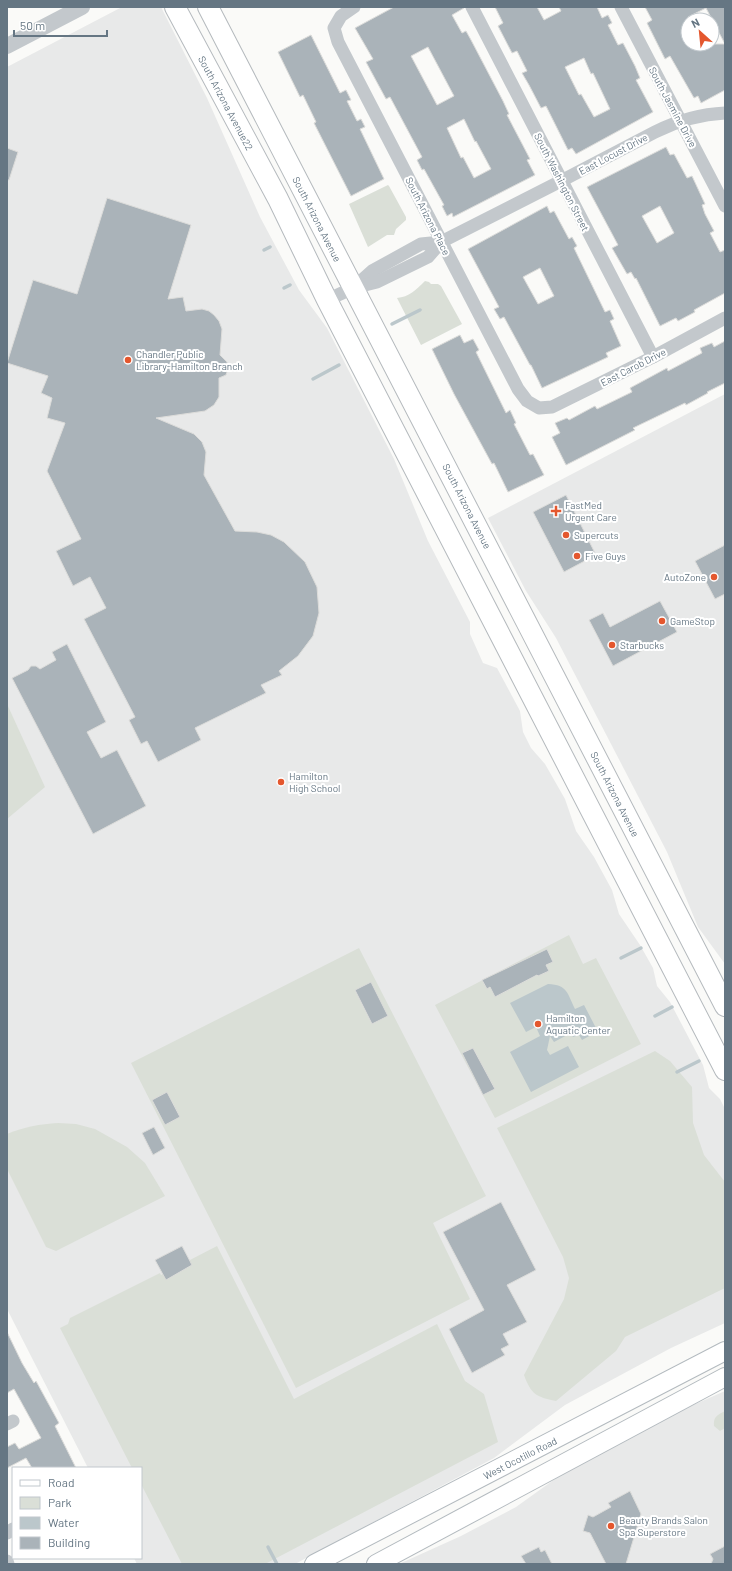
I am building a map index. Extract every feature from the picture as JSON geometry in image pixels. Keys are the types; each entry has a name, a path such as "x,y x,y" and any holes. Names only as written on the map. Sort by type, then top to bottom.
{"main road":[{"name":"South Arizona Avenue22","path":"175,7 278,199 327,300"},
{"name":"South Arizona Avenue","path":"208,7 725,1006"},
{"path":"327,300 725,1070"},
{"name":"West Ocotillo Road","path":"314,1564 725,1351"},
{"path":"376,1564 725,1376"}],"street":[{"path":"7,46 82,7"},
{"name":"South Arizona Place","path":"354,7 342,16 334,28 338,42 518,389 527,401 540,408"},
{"name":"South Washington Street","path":"472,7 653,357"},
{"name":"South Jasmine Drive","path":"621,7 725,206"},
{"name":"East Locust Drive","path":"327,300 353,288 377,282 428,257 441,242 655,132 681,121 709,114 725,113"},
{"name":"East Carob Drive","path":"540,408 552,407 653,357 725,318"}],"shaded area":[{"name":"Hamilton High School","path":"122,7 161,7 207,98 260,217 299,290 327,328 394,459 428,541 470,622 470,634 483,663 497,668 520,711 523,732 531,748 545,764 565,799 576,831 594,857 612,890 619,914 640,945 653,968 657,986 670,1002 703,1065 709,1088 720,1099 725,1109 725,1323 671,1348 565,1405 494,1458 295,1564 137,1564 134,1559 142,1559 142,1467 87,1467 7,1309 7,67"},
{"path":"725,394 725,964 698,927 667,852 556,638 526,591 488,518"},
{"path":"725,1391 725,1564 399,1564 461,1536 516,1507 562,1474 675,1413"}],"green space":[{"path":"388,185 406,217 406,220 396,229 394,235 387,235 368,247 349,204"},
{"path":"425,281 441,286 462,324 421,345 397,298 409,295"},
{"path":"7,704 45,787 7,819"},
{"name":"Hamilton Aquatic Center","path":"569,935 583,964 596,958 641,1044 495,1118 435,1005"},
{"path":"359,948 486,1196 433,1223 470,1299 296,1388 131,1063"},
{"path":"655,1051 670,1061 692,1087 693,1123 704,1155 725,1182 725,1288 625,1337 616,1351 556,1401 544,1398 532,1391 524,1375 564,1299 569,1278 563,1257 497,1128"},
{"path":"58,1123 76,1124 95,1129 127,1147 145,1163 165,1196 56,1251 46,1247 7,1169 7,1134 32,1126"},
{"path":"217,1246 294,1399 437,1324 465,1381 484,1394 498,1442 265,1564 182,1564 142,1486 142,1467 131,1467 60,1328 68,1324 70,1318 160,1273 161,1275"},
{"path":"725,1411 725,1428 720,1431 714,1426 714,1420 718,1415"}],"water":[{"path":"548,984 563,988 568,994 575,1009 584,1005 596,1028 591,1031 593,1034 582,1040 579,1035 573,1037 571,1033 554,1042 550,1036 547,1050 550,1055 568,1046 579,1067 531,1092 510,1052 540,1036 536,1027 526,1032 510,1003"}],"building":[{"path":"394,7 464,7 452,15 462,33 466,31 503,101 509,114 507,115 530,159 527,160 535,175 453,217 452,213 447,216 442,206 444,205 424,169 422,170 417,160 422,157 390,97 386,99 366,62 373,59 355,28","holes":["428,47 454,96 437,105 411,56","464,119 475,142 476,141 491,169 474,178 463,157 461,158 447,128"]},
{"path":"495,7 537,7 544,20 561,11 559,7 597,7 602,18 608,15 612,23 608,25 618,45 623,43 640,78 636,80 653,112 576,154 572,148 568,150 546,106 541,108 522,73 527,71 517,51 512,53 498,26 503,23","holes":["584,58 591,74 593,73 610,109 594,117 581,94 579,95 565,67"]},
{"path":"645,7 725,7 725,44 725,90 701,103 698,96 694,98 670,56 665,59 647,23 652,20"},
{"path":"311,35 340,93 346,90 351,100 347,101 357,121 361,119 365,127 360,129 384,179 351,196 314,123 316,122 303,95 300,97 278,52"},
{"path":"666,147 670,155 674,154 687,178 692,176 705,204 702,205 705,214 714,231 710,233 720,252 725,250 725,293 694,310 695,312 678,321 676,318 660,326 636,278 635,279 631,272 627,274 612,248 618,245 587,187","holes":["660,206 674,233 657,243 642,216"]},
{"path":"7,148 18,152 9,180 7,180"},
{"path":"107,198 191,225 168,299 183,297 186,311 202,309 209,311 219,321 222,329 220,355 227,362 228,369 226,375 219,378 219,397 214,405 205,411 156,418 194,434 202,442 206,452 204,475 235,531 257,532 271,535 284,542 305,562 317,587 319,613 313,636 298,656 279,671 282,675 261,685 266,693 195,728 201,740 158,762 147,741 141,744 129,720 135,717 84,619 106,608 90,577 73,586 56,551 81,539 47,471 65,423 47,418 52,398 41,393 48,376 7,363 33,280 77,294"},
{"path":"547,206 550,213 554,211 569,239 572,237 577,246 574,248 605,312 610,310 614,319 610,321 621,346 606,353 608,357 542,388 504,317 500,319 494,309 499,307 468,249","holes":["540,268 554,296 538,304 523,277"]},
{"path":"460,335 464,343 473,339 479,350 476,352 506,413 510,410 516,423 514,424 530,455 533,454 544,475 508,492 494,463 492,464 454,394 432,349"},
{"path":"725,341 725,383 686,405 685,403 633,428 635,430 566,465 552,437 560,433 555,423 567,418 569,420 595,406 597,409 632,392 630,388 667,368 668,371 702,353 700,348 712,343 714,347"},
{"path":"566,495 596,555 564,572 533,512"},
{"name":"AutoZone","path":"725,545 725,594 715,599 695,561"},
{"path":"660,601 677,632 613,666 589,620 603,613 610,627"},
{"path":"67,644 106,722 87,732 101,758 117,750 146,806 93,834 12,678 28,670 31,666 36,666 40,669 56,660 52,652"},
{"path":"547,949 553,962 546,965 549,971 538,976 537,975 495,997 490,987 487,989 482,980"},
{"path":"371,982 388,1016 372,1024 355,990"},
{"path":"473,1048 495,1089 483,1095 462,1053"},
{"path":"167,1092 180,1117 165,1125 152,1100"},
{"path":"154,1127 165,1148 153,1155 142,1133"},
{"path":"501,1202 536,1270 507,1285 527,1322 503,1334 509,1345 501,1349 505,1355 472,1373 449,1329 484,1310 443,1232"},
{"path":"182,1246 192,1265 166,1280 155,1260"},
{"path":"7,1332 22,1363 34,1383 36,1381 59,1423 55,1426 76,1467 31,1467 26,1458 7,1468 7,1447 15,1443 19,1449 41,1438 14,1389 7,1393"},
{"name":"Beauty Brands Salon Spa Superstore","path":"630,1491 641,1514 626,1564 606,1564 590,1533 583,1531 588,1515 593,1517 611,1507 608,1503"},
{"path":"725,1546 725,1564 711,1564 713,1559 710,1554"},
{"path":"539,1547 541,1552 545,1550 552,1564 526,1564 521,1556"}],"waterway":[{"path":"264,250 270,247"},
{"path":"284,288 290,285"},
{"path":"392,324 420,310"},
{"path":"313,379 339,365"},
{"path":"621,958 641,948"},
{"path":"655,1016 672,1007"},
{"path":"677,1072 699,1061"},
{"path":"268,1547 277,1564"}],"place":[{"name":"Chandler Public Library-Hamilton Branch","path":"128,360"},
{"name":"FastMed Urgent Care","path":"556,511"},
{"name":"Supercuts","path":"566,535"},
{"name":"Five Guys","path":"577,556"},
{"name":"AutoZone","path":"714,577"},
{"name":"GameStop","path":"662,621"},
{"name":"Starbucks","path":"612,645"},
{"name":"Hamilton High School","path":"281,782"},
{"name":"Hamilton Aquatic Center","path":"538,1024"},
{"name":"Beauty Brands Salon Spa Superstore","path":"611,1526"}]}
